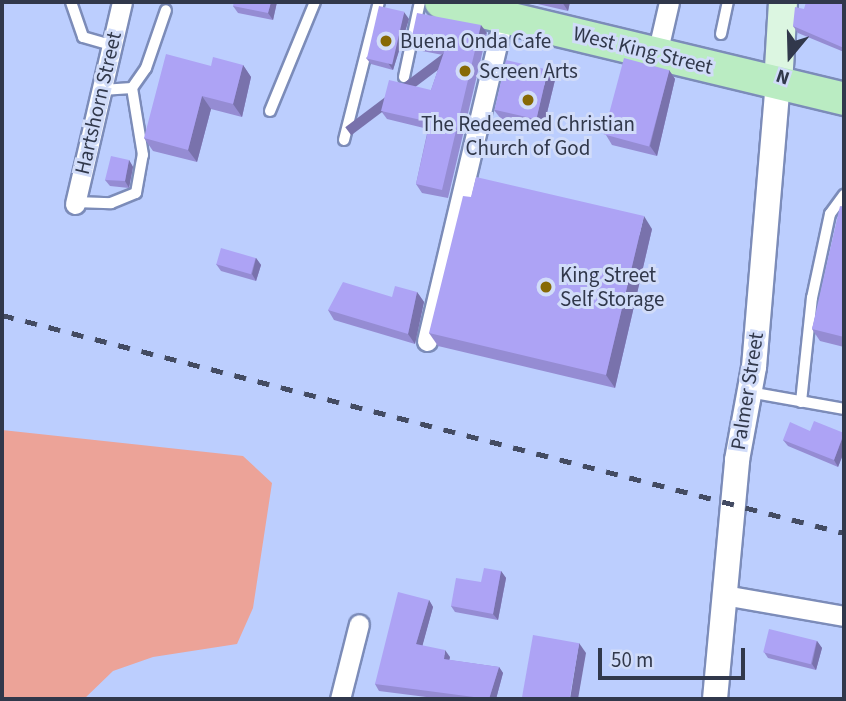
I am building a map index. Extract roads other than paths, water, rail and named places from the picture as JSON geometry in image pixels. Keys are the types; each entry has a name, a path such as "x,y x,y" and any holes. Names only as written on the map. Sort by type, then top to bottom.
{"main road":[{"path":"778,84 783,2"},
{"name":"West King Street","path":"460,4 506,9 657,54 844,99"}],"street":[{"name":"Hartshorn Street","path":"75,203 122,2"},
{"path":"657,54 668,2"},
{"path":"427,341 506,9"},
{"name":"Palmer Street","path":"716,699 724,595 749,392 778,84"},
{"path":"724,595 844,616"},
{"path":"345,698 359,624"}],"lane":[{"path":"71,2 83,37 111,45"},
{"path":"270,111 315,2"},
{"path":"344,140 379,2"},
{"path":"404,77 420,2"},
{"path":"721,34 728,2"},
{"path":"75,203 86,206 136,193 143,155 132,88 146,68 166,10"},
{"path":"102,90 132,88"},
{"path":"801,402 815,286 830,214 844,195"},
{"path":"749,392 844,409"}],"railway":[{"path":"2,315 844,533"}],"place":[{"name":"Buena Onda Cafe","path":"386,41"},
{"name":"Screen Arts","path":"465,71"},
{"name":"The Redeemed Christian Church of God","path":"528,100"},
{"name":"King Street Self Storage","path":"546,287"}]}
